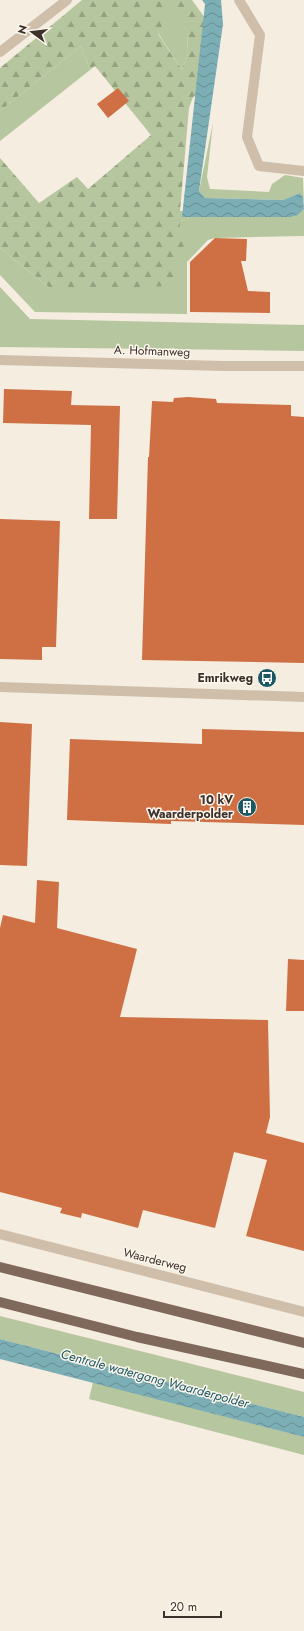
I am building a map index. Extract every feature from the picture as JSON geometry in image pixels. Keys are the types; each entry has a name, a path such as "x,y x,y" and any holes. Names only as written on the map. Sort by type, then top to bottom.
{"main road":[{"path":"0,1267 304,1343"},
{"path":"0,1302 137,1337 304,1374"}],"street":[{"path":"0,52 66,0"},
{"path":"239,0 260,35 248,137 259,166 304,172"},
{"name":"A. Hofmanweg","path":"0,360 223,366 304,366"},
{"path":"0,688 304,697"},
{"name":"Waarderweg","path":"0,1234 304,1312"}],"green space":[{"path":"82,0 192,0 205,18 201,93 193,97 189,108 180,211 192,211 193,216 181,221 176,242 185,242 170,286 50,288 0,248 0,158 39,203 77,177 88,189 151,135 95,66 90,70 81,46 0,111 0,68","holes":["172,6 187,31 188,54 182,70 158,34"]},
{"path":"172,5 187,31 188,54 182,70 158,33"},
{"path":"81,46 90,70 0,141 0,111"},
{"path":"213,123 207,177 210,189 269,192 272,184 285,175 303,178 304,205 303,197 300,193 283,200 205,198 199,191"},
{"path":"304,209 304,236 215,238 208,240 187,262 187,314 35,312 0,275 0,248 50,288 185,242 175,242 181,221 193,216 291,217 298,215"},
{"path":"0,287 30,319 304,325 304,351 0,347"},
{"path":"0,1316 304,1392 304,1417 0,1339"},
{"path":"93,1382 304,1437 304,1455 89,1399"}],"water":[{"path":"202,0 221,0 223,24 199,191 205,198 283,200 300,193 303,197 304,209 298,215 291,217 182,217 205,4"},
{"path":"0,1339 304,1417 304,1437 0,1359"}],"building":[{"path":"118,88 129,101 108,118 97,104"},
{"path":"215,238 247,239 246,261 241,261 248,291 270,292 270,313 190,312 190,262"},
{"path":"4,389 72,391 71,405 120,406 117,519 89,519 91,425 3,423"},
{"path":"188,397 216,399 217,403 291,405 291,416 304,417 304,663 142,660 148,457 152,401 173,402 174,398"},
{"path":"0,519 60,521 56,647 42,647 42,660 0,659"},
{"path":"0,722 32,724 27,866 0,865"},
{"path":"202,729 304,732 304,825 171,821 171,824 67,820 70,739 202,744"},
{"path":"37,880 59,882 57,928 137,949 120,1017 268,1020 270,1117 266,1133 304,1143 304,1251 246,1236 267,1160 234,1152 215,1228 143,1210 138,1228 82,1213 81,1218 60,1213 62,1208 0,1192 0,928 3,915 35,923"},
{"path":"288,959 304,960 304,1011 286,1011"}],"place":[{"name":"Emrikweg","path":"267,678"},
{"name":"10 kV Waarderpolder","path":"247,807"}],"water label":[{"name":"Centrale watergang Waarderpolder","path":"155,1378"}]}
